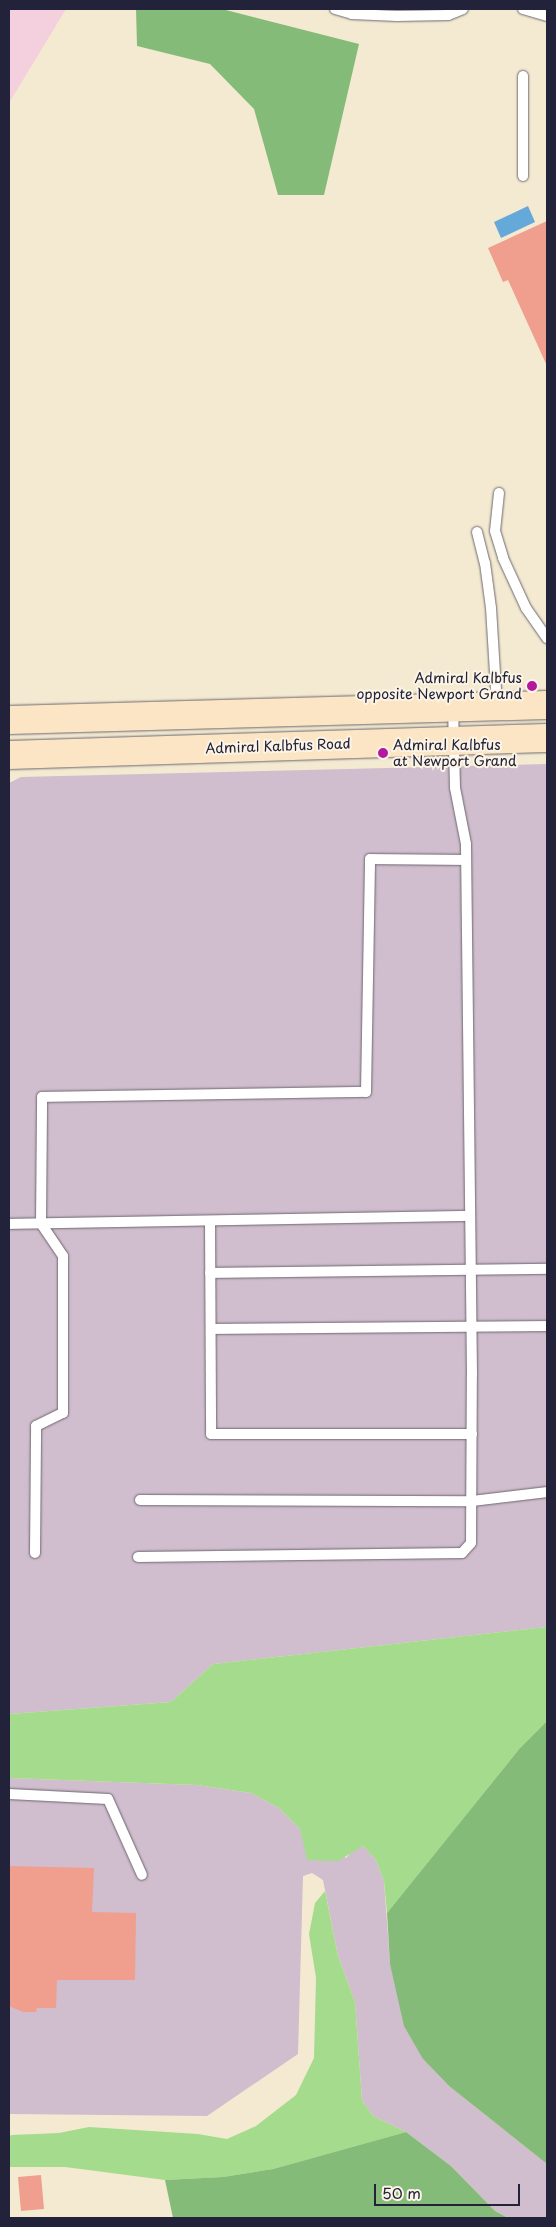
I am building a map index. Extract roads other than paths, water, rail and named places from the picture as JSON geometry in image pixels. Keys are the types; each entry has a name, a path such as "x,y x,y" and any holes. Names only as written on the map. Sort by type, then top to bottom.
{"main road":[{"path":"9,720 547,704"},
{"name":"Admiral Kalbfus Road","path":"9,755 547,738"}],"lane":[{"path":"335,9 352,14 397,16 448,15 463,9"},
{"path":"523,9 547,16"},
{"path":"522,76 523,176"},
{"path":"499,493 495,531 503,558 526,608 547,638"},
{"path":"477,532 485,563 491,608 497,706"},
{"path":"138,1557 462,1553 471,1543 472,1326 466,844 455,788 453,707"},
{"path":"36,1553 36,1426 62,1413 64,1256 41,1223 42,1097 366,1092 370,859 466,860"},
{"path":"9,1224 470,1216"},
{"path":"210,1220 211,1434 472,1434"},
{"path":"210,1273 547,1269"},
{"path":"211,1329 547,1326"},
{"path":"140,1500 472,1501 547,1492"},
{"path":"9,1794 108,1799 142,1875"}],"water":[{"path":"528,206 535,222 501,238 494,222"}],"place":[{"name":"Admiral Kalbfus opposite Newport Grand","path":"532,686"},
{"name":"Admiral Kalbfus at Newport Grand","path":"383,753"}]}
